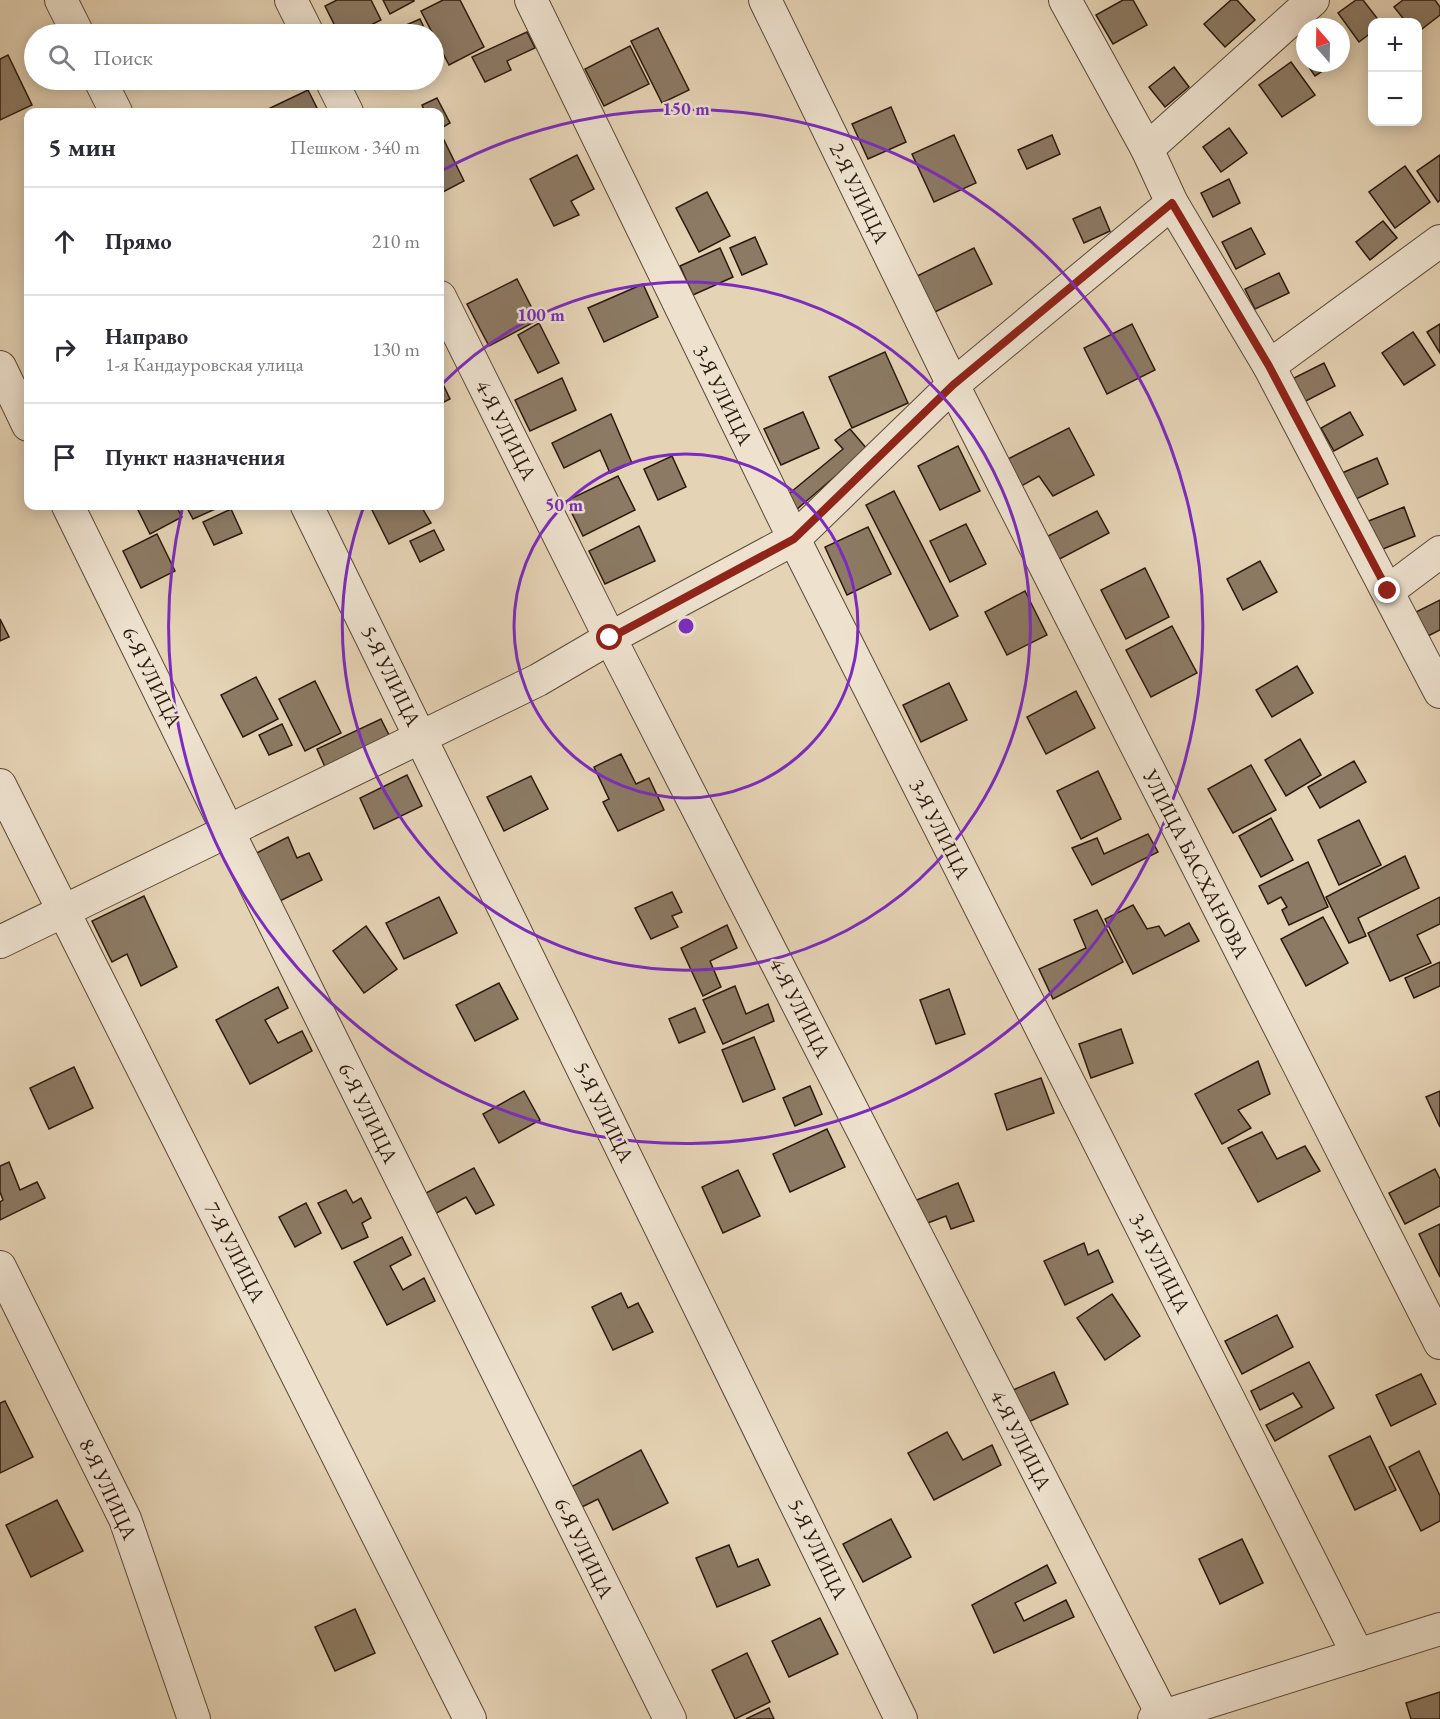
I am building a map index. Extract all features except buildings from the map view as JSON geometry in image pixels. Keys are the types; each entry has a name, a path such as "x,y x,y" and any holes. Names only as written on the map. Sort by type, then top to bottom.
{"street":[{"path":"61,0 73,24"},
{"path":"291,0 303,24"},
{"name":"3-Я УЛИЦА","path":"531,0 794,539 1358,1655"},
{"name":"2-Я УЛИЦА","path":"765,0 953,385"},
{"path":"1065,0 1148,148 1172,203 1269,366 1440,692"},
{"path":"1148,148 1313,0"},
{"path":"105,90 114,108"},
{"path":"336,90 345,108"},
{"path":"0,942 538,680 610,638 794,539 953,385 1172,203"},
{"path":"1269,366 1440,241"},
{"name":"4-Я УЛИЦА","path":"444,305 610,638 1159,1718"},
{"path":"0,367 24,417"},
{"name":"УЛИЦА БАСХАНОВА","path":"953,385 1440,1344"},
{"name":"6-Я УЛИЦА","path":"70,510 669,1719"},
{"name":"5-Я УЛИЦА","path":"310,510 901,1719"},
{"path":"1388,591 1440,552"},
{"name":"7-Я УЛИЦА","path":"0,785 470,1719"},
{"name":"8-Я УЛИЦА","path":"0,1267 125,1519 194,1719"},
{"path":"1159,1718 1440,1629"}],"route":[{"path":"610,638 794,539 953,385 1172,203 1269,366 1388,591"}]}
